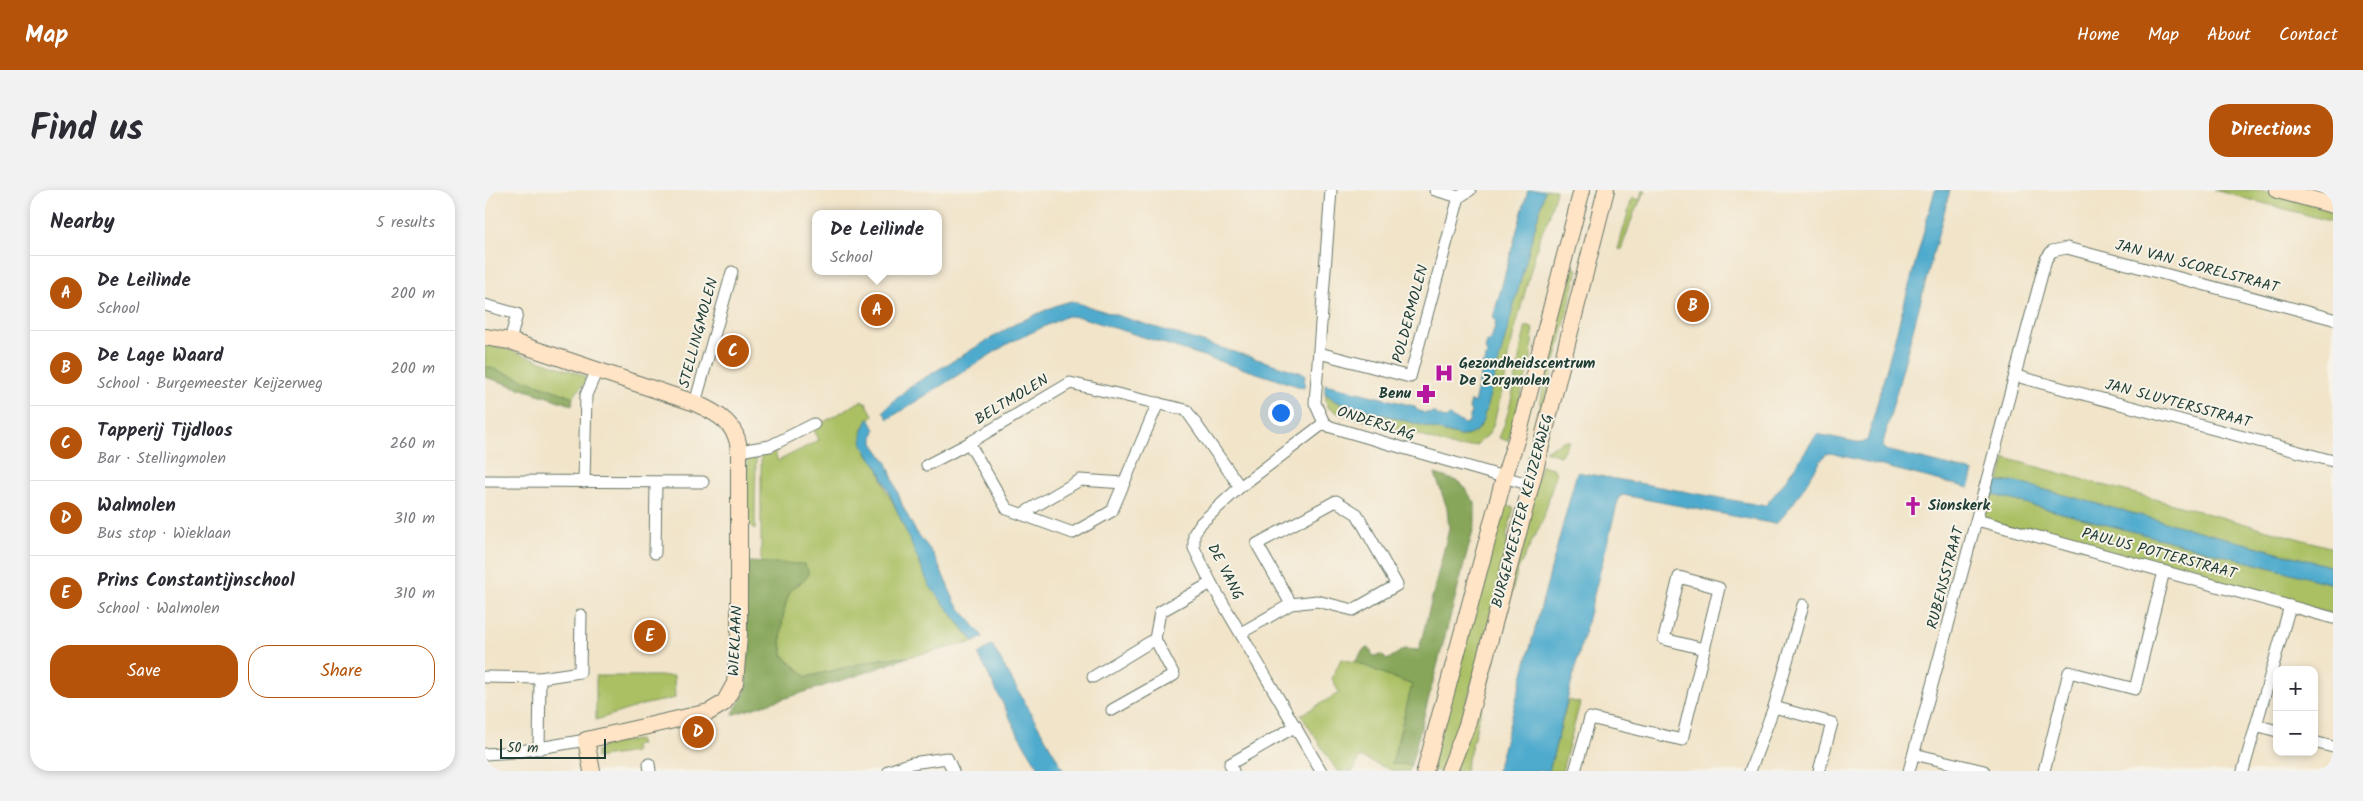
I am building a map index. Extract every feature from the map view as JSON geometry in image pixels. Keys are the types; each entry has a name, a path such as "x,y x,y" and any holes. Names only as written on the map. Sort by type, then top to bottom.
{"main road":[{"name":"BURGEMEESTER KEIJZERWEG","path":"1425,771 1504,478 1520,428 1582,190"},
{"path":"2277,190 2333,205"},
{"name":"BURGEMEESTER KEIJZERWEG","path":"1449,771 1467,725 1531,485 1603,191"},
{"name":"WIEKLAAN","path":"485,337 510,341 695,403 718,414 730,425 736,436 739,452 739,635 735,683 724,703 709,712 586,740"},
{"path":"586,740 592,771"}],"street":[{"name":"ONDERSLAG","path":"1331,190 1315,403 1324,423 1340,430 1531,485"},
{"path":"1435,190 1459,197 1469,190"},
{"name":"POLDERMOLEN","path":"1319,353 1410,377 1459,197"},
{"name":"JAN VAN SCORELSTRAAT","path":"2052,251 2067,248 2333,319"},
{"name":"RUBENSSTRAAT","path":"1909,771 2016,376 2045,259 2052,251"},
{"name":"STELLINGMOLEN","path":"695,403 732,272"},
{"path":"485,305 517,314 510,341"},
{"path":"584,482 586,394 597,370"},
{"name":"JAN SLUYTERSSTRAAT","path":"2016,376 2333,461"},
{"name":"BELTMOLEN","path":"927,465 969,443 1070,383 1186,410 1240,487"},
{"name":"BELTMOLEN","path":"969,443 1007,509 1073,533 1112,511 1157,403"},
{"name":"DE VANG","path":"1321,771 1211,583 1194,548 1194,534 1201,523 1240,487 1324,423"},
{"path":"739,452 770,446 814,424"},
{"path":"1022,514 1080,480 1124,483"},
{"path":"485,481 703,482"},
{"path":"655,553 656,483"},
{"path":"1241,633 1291,604 1317,601 1353,610 1397,585 1357,514 1337,501 1257,544 1291,604"},
{"name":"PAULUS POTTERSTRAAT","path":"1977,520 2333,618"},
{"path":"2044,771 2069,672 2135,689 2164,572"},
{"path":"1575,771 1590,718 1682,740 1719,588 1679,577 1663,639 1704,649"},
{"path":"1112,710 1174,675 1155,639 1160,612 1211,583"},
{"path":"1750,771 1774,707 1803,605"},
{"path":"2243,771 2290,606"},
{"path":"485,677 540,678 580,672 581,615"},
{"path":"1093,677 1155,639"},
{"path":"539,749 540,678"},
{"path":"1774,707 1832,723 1819,771"},
{"path":"2256,725 2273,730"},
{"path":"1233,771 1230,764 1295,726"},
{"name":"WIEKLAAN","path":"485,754 539,749 586,740"},
{"path":"2318,743 2333,747"},
{"path":"1914,754 1984,771"},
{"path":"889,771 912,763 947,758 953,771"}],"green space":[{"path":"1545,190 1556,190 1549,217 1539,239 1508,356 1505,380 1493,426 1488,435 1476,445 1457,448 1413,433 1340,414 1327,407 1325,393 1335,401 1460,436 1467,436 1480,428"},
{"path":"1642,190 1646,190 1634,213 1621,250 1618,249 1632,198 1640,200"},
{"path":"2214,190 2260,190 2333,210 2333,222"},
{"path":"1566,265 1578,269 1541,419 1539,417 1546,363 1544,346"},
{"path":"1526,326 1532,328 1533,332 1531,359 1508,441 1499,438 1509,411"},
{"path":"485,345 503,348 583,375 586,381 573,397 485,366"},
{"path":"485,366 573,397 572,405 485,377"},
{"path":"861,401 867,404 873,415 862,430 866,452 878,467 886,490 954,618 974,642 908,657 880,659 806,677 785,657 782,649 783,622 788,595 791,590 801,583 761,562 761,453 774,451 778,461 819,440 813,428"},
{"path":"1563,441 1570,441 1560,456 1545,451"},
{"path":"752,457 756,458 755,530 746,521 747,461"},
{"path":"2005,458 2333,548 2333,567 2012,481 1999,482"},
{"path":"1541,465 1553,468 1556,473 1543,520 1518,569 1465,771 1454,771"},
{"path":"1435,474 1460,482 1475,503 1475,523 1411,765 1392,764 1412,685 1355,662 1364,649 1369,648 1373,656 1382,655 1387,660 1404,649 1419,650 1449,529 1447,508"},
{"path":"1990,494 2333,584 2333,614 1983,521"},
{"path":"1502,504 1514,508 1507,534 1507,555 1461,724 1443,771 1430,771"},
{"path":"746,562 804,564 808,570 808,576 790,592 781,633 784,656 806,677 880,659 908,657 865,673 732,715 746,690"},
{"path":"1341,659 1355,662 1412,685 1392,763 1411,765 1409,771 1394,771 1360,757 1353,771 1337,771 1301,715 1339,693 1332,678"},
{"path":"596,676 674,676 675,698 642,705 596,720"},
{"path":"1568,700 1580,703 1562,771 1549,771"},
{"path":"639,740 640,744 634,746 635,752 596,758 597,751 608,743"}],"water":[{"path":"1528,190 1545,190 1483,420 1477,430 1471,434 1460,436 1335,401 1325,393 1325,384 1414,406 1417,410 1425,413 1434,412 1445,418 1449,416 1465,424 1469,422 1471,412 1469,408 1471,401 1474,403 1482,371 1479,371 1481,365 1485,362 1487,353 1485,349 1487,342 1491,340 1496,322 1493,318"},
{"path":"1935,190 1950,190 1882,447 1886,450 1974,472 1969,488 1831,453 1826,454 1795,501 1775,524 1623,495 1619,497 1549,771 1497,771 1577,472 1765,506 1783,484 1817,434 1861,443 1867,441"},
{"path":"1071,301 1305,374 1304,388 1080,317 1067,316 1009,343 888,419 883,411 909,387 1015,324 1057,305"},
{"path":"869,418 875,430 873,443 887,463 903,507 915,530 934,555 955,602 983,637 974,642 929,585 878,467 865,449 862,438"},
{"path":"1995,481 2003,483 2012,481 2333,567 2333,584 1990,494"},
{"path":"992,645 1064,771 1041,771 1019,736 978,654"}],"place":[{"name":"De Lage Waard","path":"1693,306"},
{"name":"De Leilinde","path":"877,310"},
{"name":"Tapperij Tijdloos","path":"733,351"},
{"name":"Gezondheidscentrum De Zorgmolen","path":"1444,373"},
{"name":"Benu","path":"1426,394"},
{"name":"Sionskerk","path":"1913,506"},
{"name":"Prins Constantijnschool","path":"650,636"},
{"name":"Walmolen","path":"698,732"}]}
